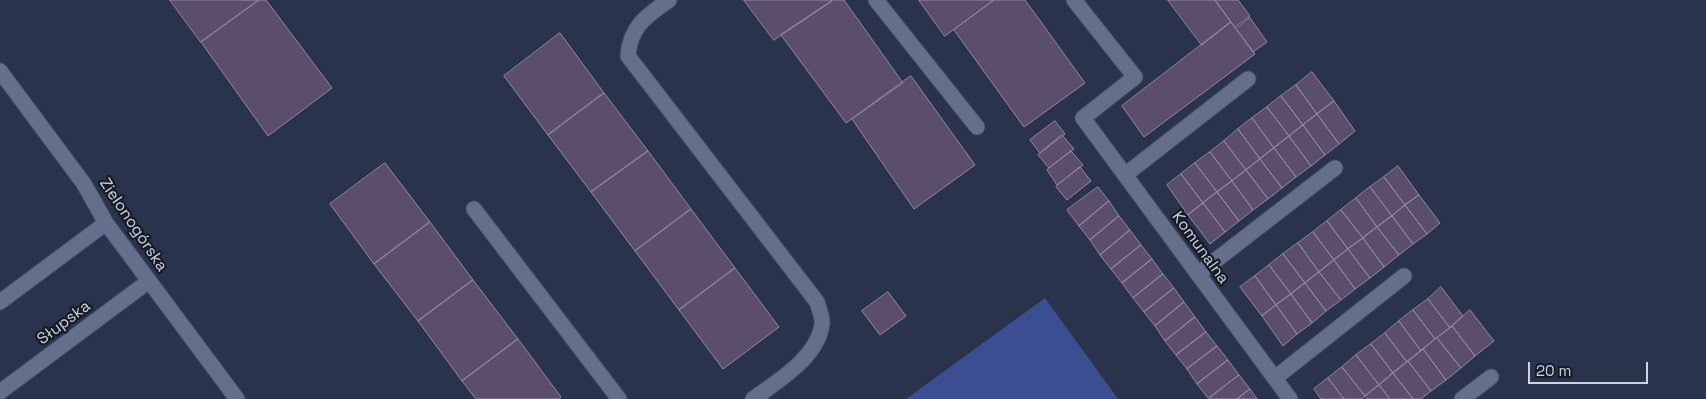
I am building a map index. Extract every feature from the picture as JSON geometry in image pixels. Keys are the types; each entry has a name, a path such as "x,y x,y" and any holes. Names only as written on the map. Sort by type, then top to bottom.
{"street":[{"path":"668,0 648,15 635,29 629,42 628,56 817,302 823,322 818,339 797,366 753,399"},
{"path":"876,0 976,127"},
{"name":"Komunalna","path":"1074,0 1135,77 1083,118 1290,399"},
{"name":"Zielonogórska","path":"0,71 84,184 106,223 237,399"},
{"path":"1125,175 1248,79"},
{"path":"1198,274 1335,168"},
{"path":"474,209 619,399"},
{"path":"0,302 106,223"},
{"path":"1275,378 1404,276"},
{"name":"Słupska","path":"0,392 149,281"},
{"path":"1462,399 1491,377"}],"shaded area":[{"path":"1045,298 1118,399 906,399"}],"building":[{"path":"170,0 259,0 201,42"},
{"path":"259,0 266,0 332,88 268,136 201,42"},
{"path":"744,0 831,0 832,1 774,40"},
{"path":"833,0 844,0 903,83 846,123 781,35"},
{"path":"919,0 994,0 945,36"},
{"path":"994,0 1025,0 1085,83 1024,127 954,30"},
{"path":"1168,0 1215,0 1231,22 1202,45"},
{"path":"1215,0 1238,0 1250,16 1235,27"},
{"path":"1250,18 1267,42 1253,52 1236,29"},
{"path":"1231,22 1255,54 1144,137 1122,106"},
{"path":"560,33 604,93 548,135 504,76"},
{"path":"1312,72 1334,101 1317,114 1296,85"},
{"path":"911,76 975,165 914,209 852,119"},
{"path":"1296,85 1317,114 1303,125 1281,96"},
{"path":"604,93 648,151 591,192 548,135"},
{"path":"1281,96 1303,125 1289,136 1267,107"},
{"path":"1334,101 1355,131 1339,144 1317,114"},
{"path":"1267,107 1289,136 1274,148 1252,118"},
{"path":"1317,114 1339,144 1325,155 1303,125"},
{"path":"1252,118 1274,148 1260,159 1238,129"},
{"path":"1055,121 1065,134 1040,153 1030,140"},
{"path":"1303,125 1325,155 1311,166 1289,136"},
{"path":"1238,129 1260,159 1246,170 1224,141"},
{"path":"1062,135 1074,149 1049,168 1038,155"},
{"path":"1289,136 1311,166 1296,177 1274,148"},
{"path":"1224,141 1246,170 1232,181 1210,152"},
{"path":"1274,148 1296,177 1282,188 1260,159"},
{"path":"648,151 691,209 635,251 591,192"},
{"path":"1071,151 1083,165 1057,185 1047,170"},
{"path":"1210,152 1232,181 1217,192 1195,163"},
{"path":"1260,159 1282,188 1268,199 1246,170"},
{"path":"385,163 430,222 374,264 330,204"},
{"path":"1195,163 1217,192 1203,203 1181,174"},
{"path":"1398,166 1419,195 1405,205 1384,177"},
{"path":"1080,167 1091,181 1067,200 1056,187"},
{"path":"1246,170 1268,199 1253,210 1232,181"},
{"path":"1181,174 1203,203 1188,215 1167,185"},
{"path":"1384,177 1405,205 1392,216 1370,187"},
{"path":"1232,181 1253,210 1239,221 1217,192"},
{"path":"1098,187 1109,201 1079,226 1067,210"},
{"path":"1370,187 1392,216 1377,227 1356,198"},
{"path":"1217,192 1239,221 1225,232 1203,203"},
{"path":"1419,195 1440,223 1427,234 1405,205"},
{"path":"1356,198 1377,227 1363,238 1341,210"},
{"path":"1109,201 1119,216 1090,240 1079,226"},
{"path":"1203,203 1225,232 1210,244 1188,215"},
{"path":"1405,205 1427,234 1413,244 1392,216"},
{"path":"691,209 735,268 679,310 635,251"},
{"path":"1341,210 1363,238 1348,249 1327,221"},
{"path":"1119,216 1130,230 1100,255 1090,240"},
{"path":"1392,216 1413,244 1399,255 1377,227"},
{"path":"1327,221 1348,249 1334,260 1313,232"},
{"path":"430,222 473,280 418,321 374,264"},
{"path":"1377,227 1399,255 1384,267 1363,238"},
{"path":"1130,230 1141,245 1111,269 1100,255"},
{"path":"1313,232 1334,260 1319,272 1298,243"},
{"path":"1363,238 1384,267 1370,278 1348,249"},
{"path":"1298,243 1319,272 1305,283 1283,254"},
{"path":"1141,245 1152,259 1122,283 1111,269"},
{"path":"1348,249 1370,278 1355,289 1334,260"},
{"path":"1283,254 1305,283 1291,294 1269,265"},
{"path":"1152,259 1163,274 1133,298 1122,283"},
{"path":"1334,260 1355,289 1341,300 1319,272"},
{"path":"1269,265 1291,294 1276,305 1255,276"},
{"path":"735,268 779,327 723,369 679,310"},
{"path":"1319,272 1341,300 1326,311 1305,283"},
{"path":"1163,274 1174,288 1144,312 1133,298"},
{"path":"1255,276 1276,305 1262,316 1240,287"},
{"path":"473,280 518,339 462,381 418,321"},
{"path":"1305,283 1326,311 1312,323 1291,294"},
{"path":"1441,287 1463,316 1450,328 1428,299"},
{"path":"1174,288 1184,302 1155,326 1144,312"},
{"path":"888,292 906,316 880,335 862,311"},
{"path":"1291,294 1312,323 1297,334 1276,305"},
{"path":"1428,299 1450,328 1435,339 1413,310"},
{"path":"1184,302 1195,317 1165,341 1155,326"},
{"path":"1276,305 1297,334 1283,346 1262,316"},
{"path":"1413,310 1435,339 1421,351 1399,321"},
{"path":"1470,310 1494,341 1475,356 1452,326"},
{"path":"1195,317 1206,332 1176,355 1165,341"},
{"path":"1399,321 1421,351 1407,362 1385,333"},
{"path":"1452,326 1475,356 1461,368 1437,338"},
{"path":"1206,332 1217,346 1187,369 1176,355"},
{"path":"1385,333 1407,362 1393,373 1371,344"},
{"path":"1437,338 1461,368 1446,380 1423,349"},
{"path":"518,339 561,397 559,399 476,399 462,381"},
{"path":"1371,344 1393,373 1379,385 1356,355"},
{"path":"1217,346 1228,360 1197,384 1187,369"},
{"path":"1423,349 1446,380 1431,391 1408,361"},
{"path":"1356,355 1379,385 1365,396 1342,367"},
{"path":"1228,360 1239,375 1208,398 1197,384"},
{"path":"1408,361 1431,391 1421,399 1413,399 1393,373"},
{"path":"1342,367 1365,396 1362,399 1344,399 1328,378"},
{"path":"1393,373 1413,399 1390,399 1379,385"},
{"path":"1239,375 1250,389 1237,399 1209,399"},
{"path":"1328,378 1344,399 1321,399 1314,389"},
{"path":"1379,385 1390,399 1367,399 1365,396"},
{"path":"1250,389 1257,399 1237,399"}]}
